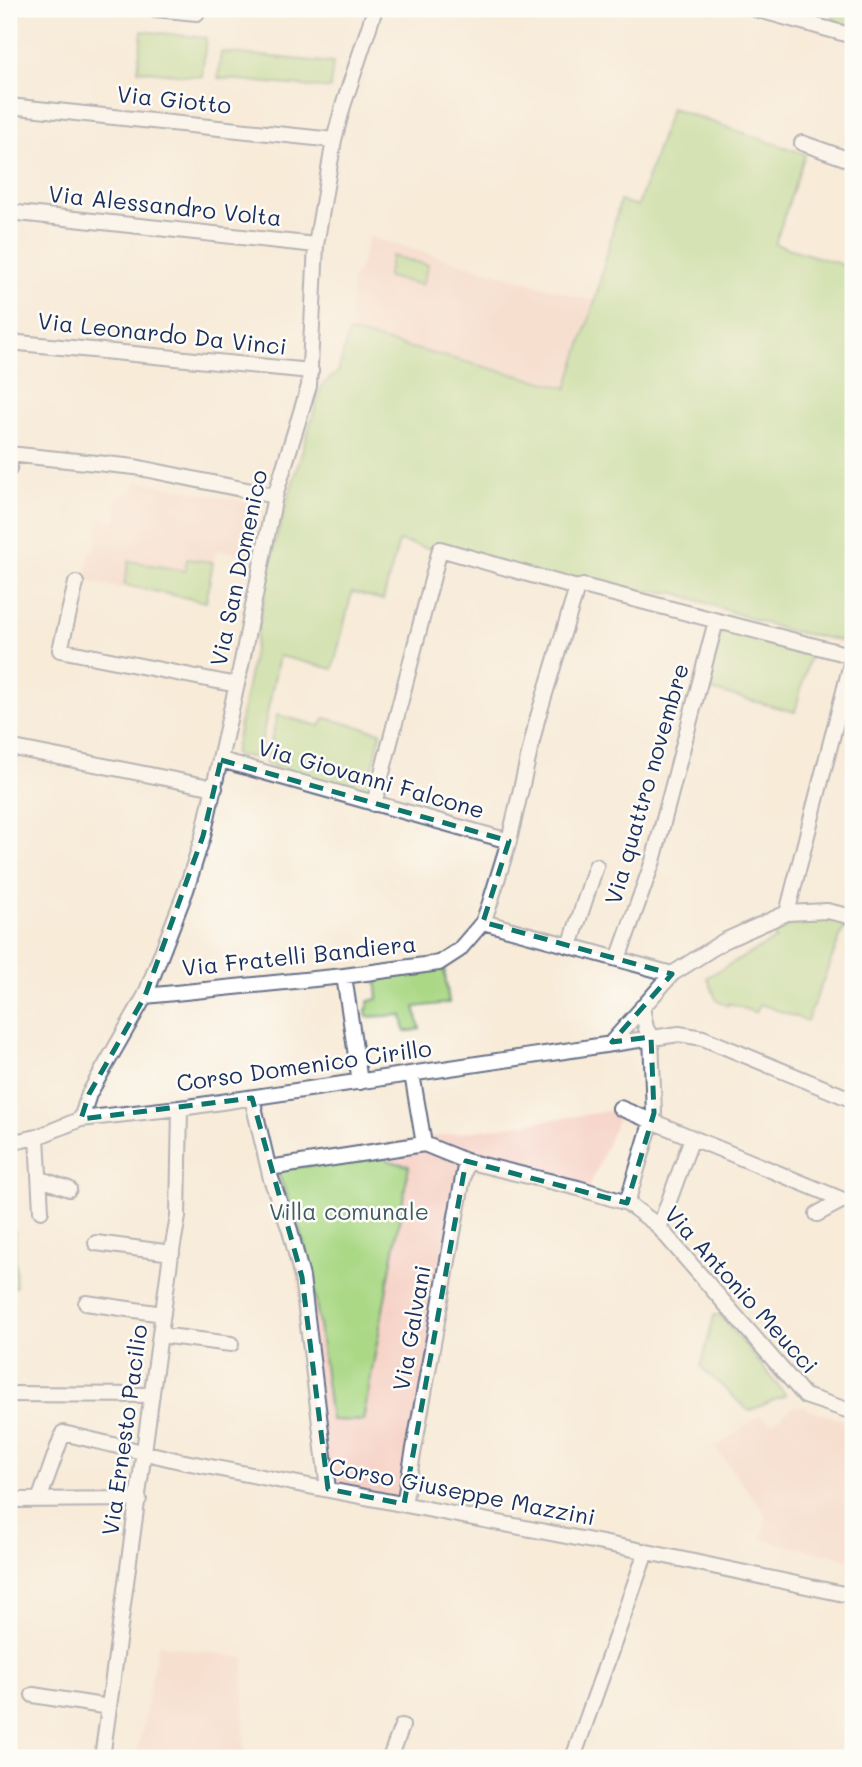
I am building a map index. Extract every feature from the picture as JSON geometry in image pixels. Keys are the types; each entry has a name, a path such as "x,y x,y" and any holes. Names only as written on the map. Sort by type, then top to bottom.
{"street":[{"path":"155,9 197,13"},
{"name":"Via San Domenico","path":"81,1119 89,1094 145,996 186,890 203,836 237,685 271,495 304,406 311,371 316,245 334,140 375,9"},
{"path":"755,9 853,36"},
{"name":"Via Giotto","path":"9,106 334,140"},
{"path":"802,142 853,161"},
{"name":"Via Alessandro Volta","path":"9,212 316,245"},
{"name":"Via Leonardo Da Vinci","path":"9,342 311,371"},
{"path":"9,469 10,454 135,467 271,495"},
{"path":"374,804 440,549 575,590 583,586 853,656 787,913"},
{"path":"76,583 60,650 237,685"},
{"name":"Via Fratelli Bandiera","path":"145,996 439,964 459,950 483,922 509,841 537,720 575,590"},
{"name":"Via quattro novembre","path":"618,959 653,861 716,621"},
{"path":"9,747 215,788"},
{"name":"Via Giovanni Falcone","path":"221,760 509,841"},
{"path":"570,946 596,866"},
{"path":"610,1043 672,974 724,941 787,913 827,911 853,917"},
{"path":"483,922 672,974"},
{"path":"344,976 360,1082"},
{"path":"627,1203 654,1112 651,1037 646,1028 642,1007"},
{"name":"Corso Domenico Cirillo","path":"9,1143 37,1137 81,1119 253,1098 679,1034 703,1038 853,1100"},
{"path":"269,1168 424,1144 412,1074"},
{"path":"253,1098 269,1168 290,1230 302,1277 328,1489"},
{"name":"Via Ernesto Pacilio","path":"102,1758 178,1217 180,1108"},
{"path":"620,1108 848,1202"},
{"path":"37,1137 41,1211"},
{"path":"659,1228 692,1138"},
{"name":"Via Antonio Meucci","path":"424,1144 466,1161 578,1188 627,1203 659,1228 805,1396 853,1412"},
{"name":"Via Galvani","path":"404,1504 466,1161"},
{"path":"41,1179 69,1189"},
{"path":"817,1214 848,1202"},
{"path":"96,1243 172,1253"},
{"path":"86,1303 163,1314"},
{"path":"160,1335 231,1344"},
{"path":"9,1394 152,1395"},
{"name":"Corso Giuseppe Mazzini","path":"39,1500 63,1433 180,1461 646,1552 853,1596"},
{"path":"9,1500 139,1499"},
{"path":"573,1758 646,1552"},
{"path":"33,1695 110,1707"},
{"path":"390,1758 402,1726"}],"highlighted area":[{"path":"221,760 509,841 483,922 672,974 612,1042 651,1037 654,1113 627,1203 466,1161 404,1504 328,1489 302,1277 252,1098 81,1119 89,1094 145,996 203,836"}],"shaded area":[{"path":"369,237 594,301 567,387 349,332 352,323 348,322 352,301 351,281 360,268"},
{"path":"136,480 260,505 250,555 216,550 213,562 188,559 186,571 130,561 123,589 85,581 90,551 95,550 100,518 116,521 118,499 122,499 124,493 131,494"},
{"path":"258,1102 269,1161 616,1110 620,1113 586,1196 476,1171 473,1173 411,1501 322,1484 296,1276 272,1186 258,1162 245,1103"},
{"path":"795,1405 853,1424 853,1560 761,1540 767,1516 715,1448 760,1415 772,1423"},
{"path":"158,1644 244,1658 244,1758 136,1758"}],"green space":[{"path":"832,9 853,9 853,27 834,21"},
{"path":"142,31 206,38 202,77 138,70"},
{"path":"221,52 333,63 330,89 218,78"},
{"path":"671,108 805,154 775,244 853,268 853,614 843,641 785,630 676,593 573,586 399,541 383,600 352,592 333,669 279,656 258,758 234,755 274,545 322,385 338,372 349,332 567,388 595,301 620,201 638,206"},
{"path":"392,256 428,265 422,285 387,277"},
{"path":"187,559 213,562 206,602 124,585 129,561 185,571"},
{"path":"723,628 811,651 795,712 707,689"},
{"path":"277,715 320,726 325,718 381,732 367,796 266,764"},
{"path":"812,918 847,920 807,1021 760,1004 756,1013 717,1001 707,977 776,939 772,930"},
{"path":"444,968 449,1003 415,1007 420,1029 405,1032 402,1015 367,1017 368,1001 378,999 376,976 405,976"},
{"name":"Villa comunale","path":"383,1157 409,1166 363,1421 331,1420 313,1278 298,1222 276,1169"},
{"path":"9,1231 15,1231 16,1287 9,1287"},
{"path":"714,1315 720,1315 786,1395 749,1411 701,1367"}]}
